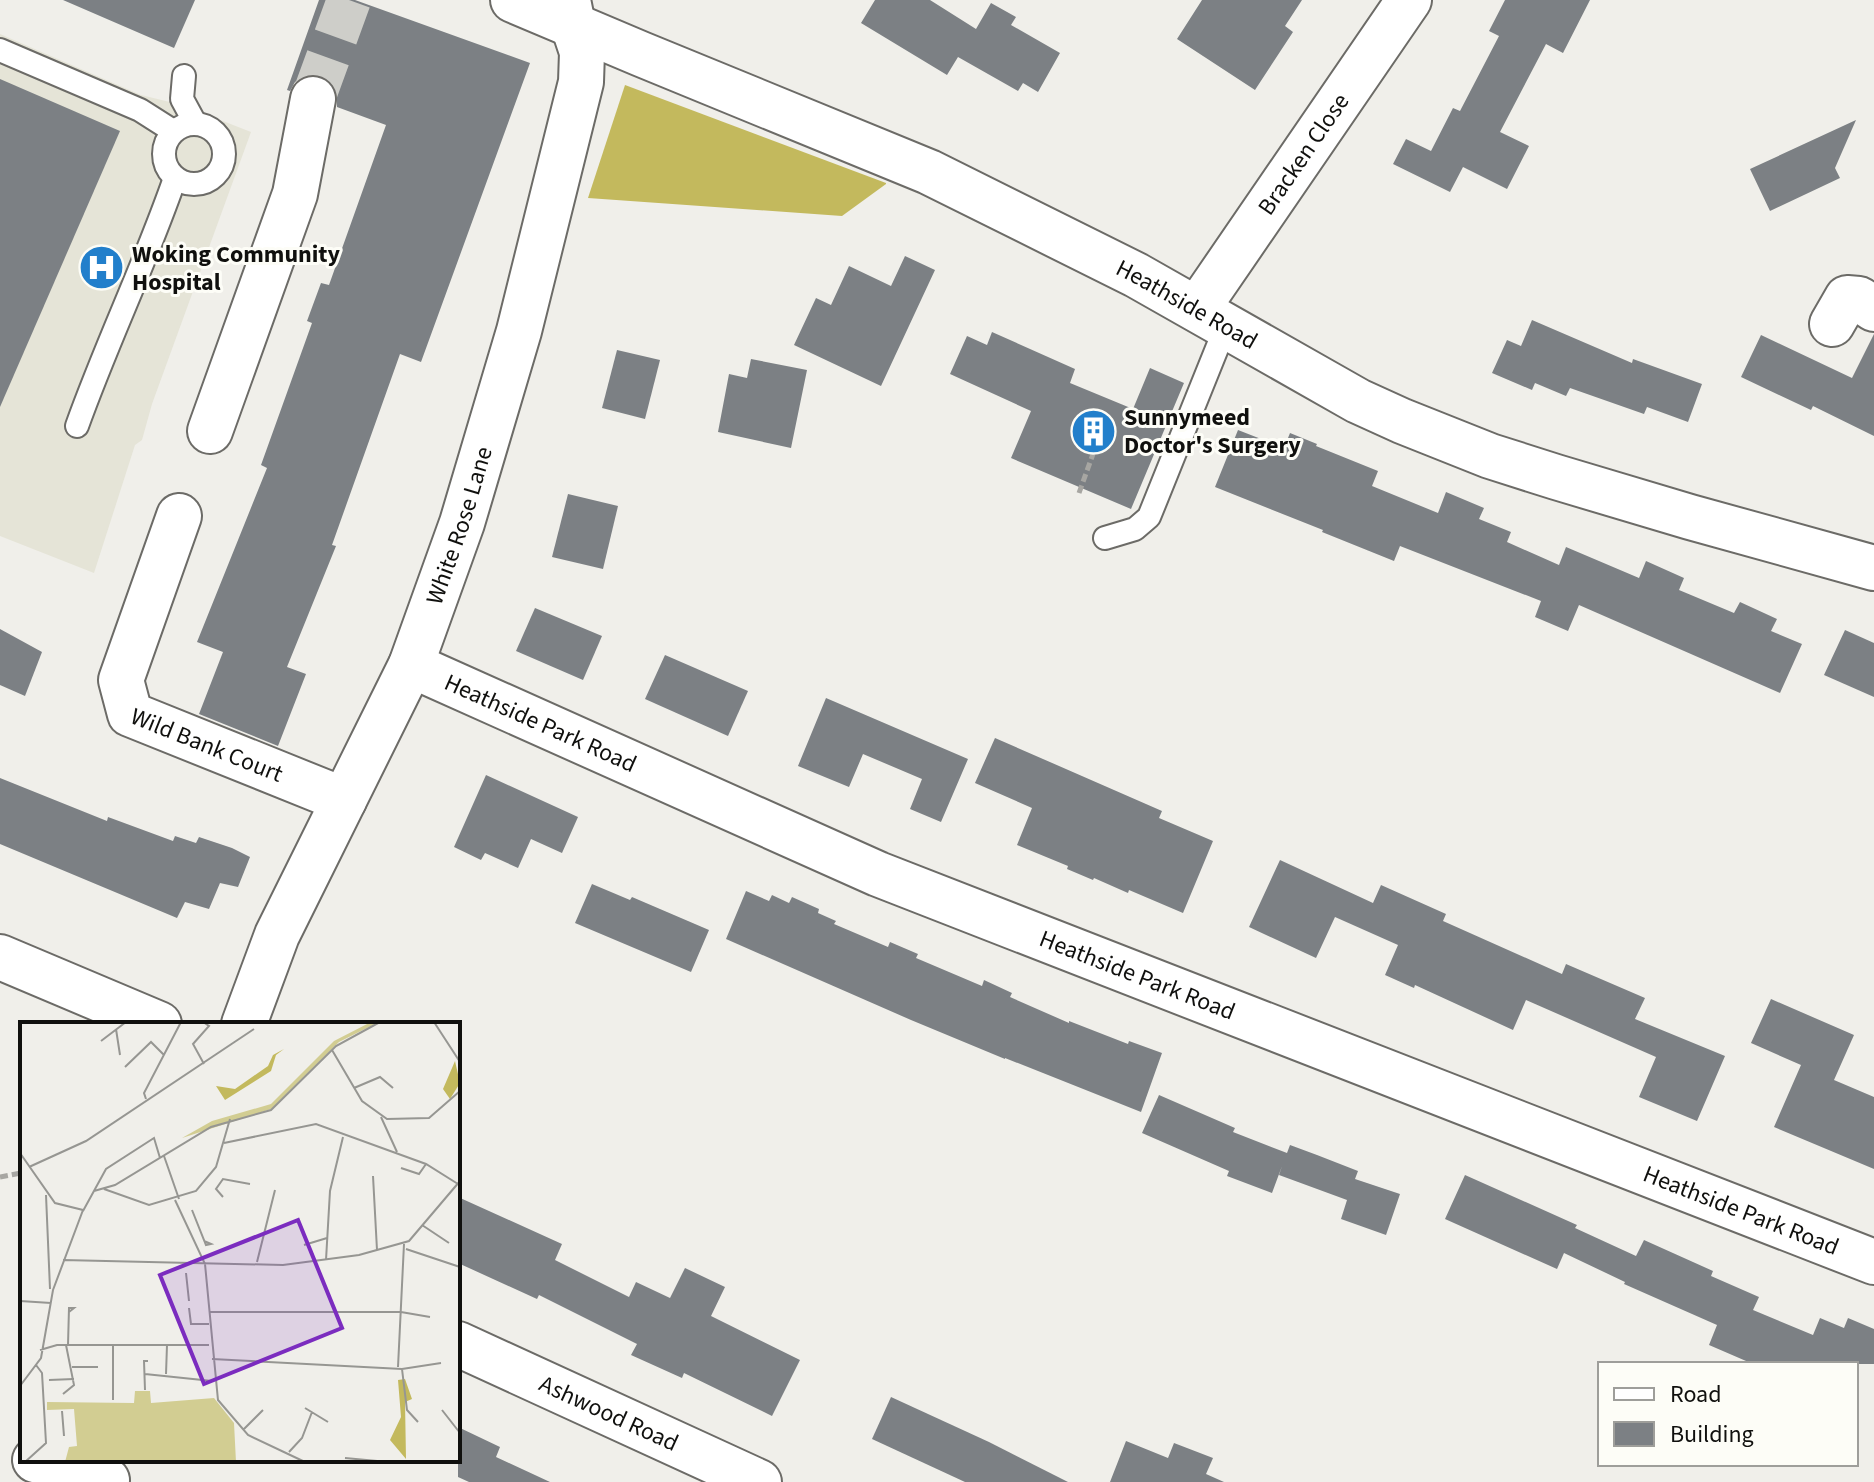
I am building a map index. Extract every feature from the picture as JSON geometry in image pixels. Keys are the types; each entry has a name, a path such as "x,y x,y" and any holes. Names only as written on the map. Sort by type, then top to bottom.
{"street":[{"name":"Heathside Road","path":"513,0 570,12 929,172 1136,275 1358,401 1402,421 1490,456 1690,517 1874,568"},
{"name":"Bracken Close","path":"1212,318 1409,0"},
{"name":"White Rose Lane","path":"245,1022 277,935 411,665 462,523 519,331 581,82 582,52 570,12"},
{"path":"210,431 295,194 313,99"},
{"path":"1832,324 1847,298 1859,299 1874,309"},
{"name":"Wild Bank Court","path":"179,516 121,680 130,714 344,800"},
{"name":"Heathside Park Road","path":"411,665 878,874 1874,1262"},
{"path":"0,957 154,1022"},
{"name":"Ashwood Road","path":"460,1345 759,1482"},
{"path":"0,1450 20,1455"},
{"path":"46,1462 110,1474"}],"lane":[{"path":"0,50 140,110 173,131"},
{"path":"184,76 182,99 195,123"},
{"path":"195,123 211,127 224,148 221,169 215,177 193,184 175,178 166,163 164,151 173,131 195,123"},
{"path":"77,426 175,178"},
{"path":"1105,538 1135,529 1149,517 1212,318"}],"path":[{"path":"1079,493 1093,454"},
{"path":"0,1177 20,1173"}],"shaded area":[{"name":"Woking Community Hospital","path":"0,34 141,95 182,105 251,132 152,404 142,440 135,445 94,573 0,536"},
{"path":"625,85 886,184 842,216 588,198"}],"building":[{"path":"63,0 195,0 174,48"},
{"path":"319,0 355,0 530,63 421,362 400,354 332,545 336,546 287,667 306,674 278,746 199,714 223,652 197,642 267,468 261,465 312,323 307,321 321,283 329,285 386,125 337,107 336,90 329,80 318,75 304,76 295,82 290,91 287,90"},
{"path":"875,0 930,0 976,29 991,3 1016,17 1011,25 1060,53 1038,92 1023,83 1018,91 958,57 947,75 861,23"},
{"path":"1202,0 1302,0 1285,26 1293,32 1255,90 1177,39"},
{"path":"1505,0 1590,0 1563,53 1546,44 1500,132 1529,146 1507,189 1463,167 1450,192 1393,164 1406,139 1431,151 1453,108 1460,111 1499,36 1489,31"},
{"name":"Woking Community Hospital","path":"0,79 120,131 0,407"},
{"path":"1856,120 1835,168 1840,178 1770,211 1750,169"},
{"path":"905,256 935,270 881,386 794,345 816,298 831,305 849,266 891,286"},
{"path":"1532,320 1632,363 1633,359 1702,384 1688,422 1647,407 1644,414 1570,388 1566,396 1535,383 1532,390 1492,373 1507,340 1521,346"},
{"name":"Sunnymeed Doctor's Surgery","path":"992,332 1075,369 1070,383 1133,409 1150,368 1184,383 1131,509 1011,458 1031,411 950,374 967,336 987,345"},
{"path":"1874,334 1874,436 1813,406 1811,410 1741,377 1761,335 1852,378"},
{"path":"617,350 660,360 645,419 602,408"},
{"path":"751,359 807,370 791,448 718,432 729,374 747,378"},
{"path":"1238,430 1284,448 1290,433 1317,444 1378,471 1372,486 1438,513 1446,492 1484,508 1479,519 1511,532 1507,542 1559,565 1566,547 1639,578 1646,561 1684,578 1679,590 1734,613 1740,602 1777,619 1771,631 1802,644 1780,693 1579,605 1568,631 1535,617 1541,601 1400,546 1394,561 1215,487"},
{"path":"568,494 618,506 603,569 552,557"},
{"path":"535,608 602,636 583,680 516,651"},
{"path":"0,629 42,652 25,696 0,685"},
{"path":"1845,630 1874,643 1874,697 1824,675"},
{"path":"665,655 748,691 728,736 645,699"},
{"path":"826,698 968,759 941,822 910,809 922,779 863,754 849,787 798,766"},
{"path":"995,738 1162,811 1159,818 1213,841 1183,913 1129,890 1128,893 1093,880 1017,845 1032,808 975,783"},
{"path":"486,775 578,817 562,853 531,839 518,868 485,853 481,860 454,847"},
{"path":"0,778 107,821 108,817 173,841 175,836 196,843 199,837 250,857 238,887 220,883 209,909 185,902 177,918 0,844"},
{"path":"1280,860 1373,903 1381,885 1446,914 1443,921 1562,974 1566,964 1645,998 1635,1019 1725,1056 1697,1121 1639,1097 1656,1057 1526,1000 1513,1030 1415,985 1414,988 1385,975 1398,945 1335,917 1316,958 1249,927"},
{"path":"592,884 630,900 632,897 709,930 691,972 575,923"},
{"path":"746,891 769,901 772,895 789,903 792,897 819,909 818,913 836,921 834,924 888,947 890,942 918,954 916,958 982,986 984,980 1012,993 1010,997 1069,1023 1162,1053 1141,1112 911,1020 726,939"},
{"path":"1771,999 1854,1035 1834,1080 1874,1097 1874,1169 1774,1127 1801,1065 1751,1043"},
{"path":"1159,1095 1235,1128 1233,1132 1287,1153 1290,1145 1317,1155 1358,1171 1355,1179 1400,1194 1386,1235 1341,1219 1347,1200 1279,1175 1282,1166 1272,1193 1227,1176 1229,1171 1142,1133"},
{"path":"1465,1175 1577,1225 1575,1228 1636,1256 1644,1240 1713,1271 1711,1276 1759,1297 1753,1310 1813,1335 1820,1318 1844,1328 1848,1318 1874,1329 1874,1364 1748,1362 1709,1345 1717,1325 1624,1284 1564,1253 1557,1269 1445,1219"},
{"path":"460,1198 562,1244 555,1260 629,1297 636,1282 670,1298 685,1268 725,1287 711,1316 800,1360 772,1416 684,1373 682,1378 631,1355 637,1344 539,1295 537,1299 460,1264"},
{"path":"891,1397 1068,1482 965,1482 872,1439"},
{"path":"460,1428 500,1447 496,1457 550,1482 469,1482 458,1477"},
{"path":"1126,1441 1168,1458 1174,1443 1213,1458 1206,1474 1224,1482 1110,1482"}],"tunnel":[{"path":"313,99 349,0"}],"place":[{"name":"Woking Community Hospital","path":"101,268"},
{"name":"Sunnymeed Doctor's Surgery","path":"1093,431"}]}
